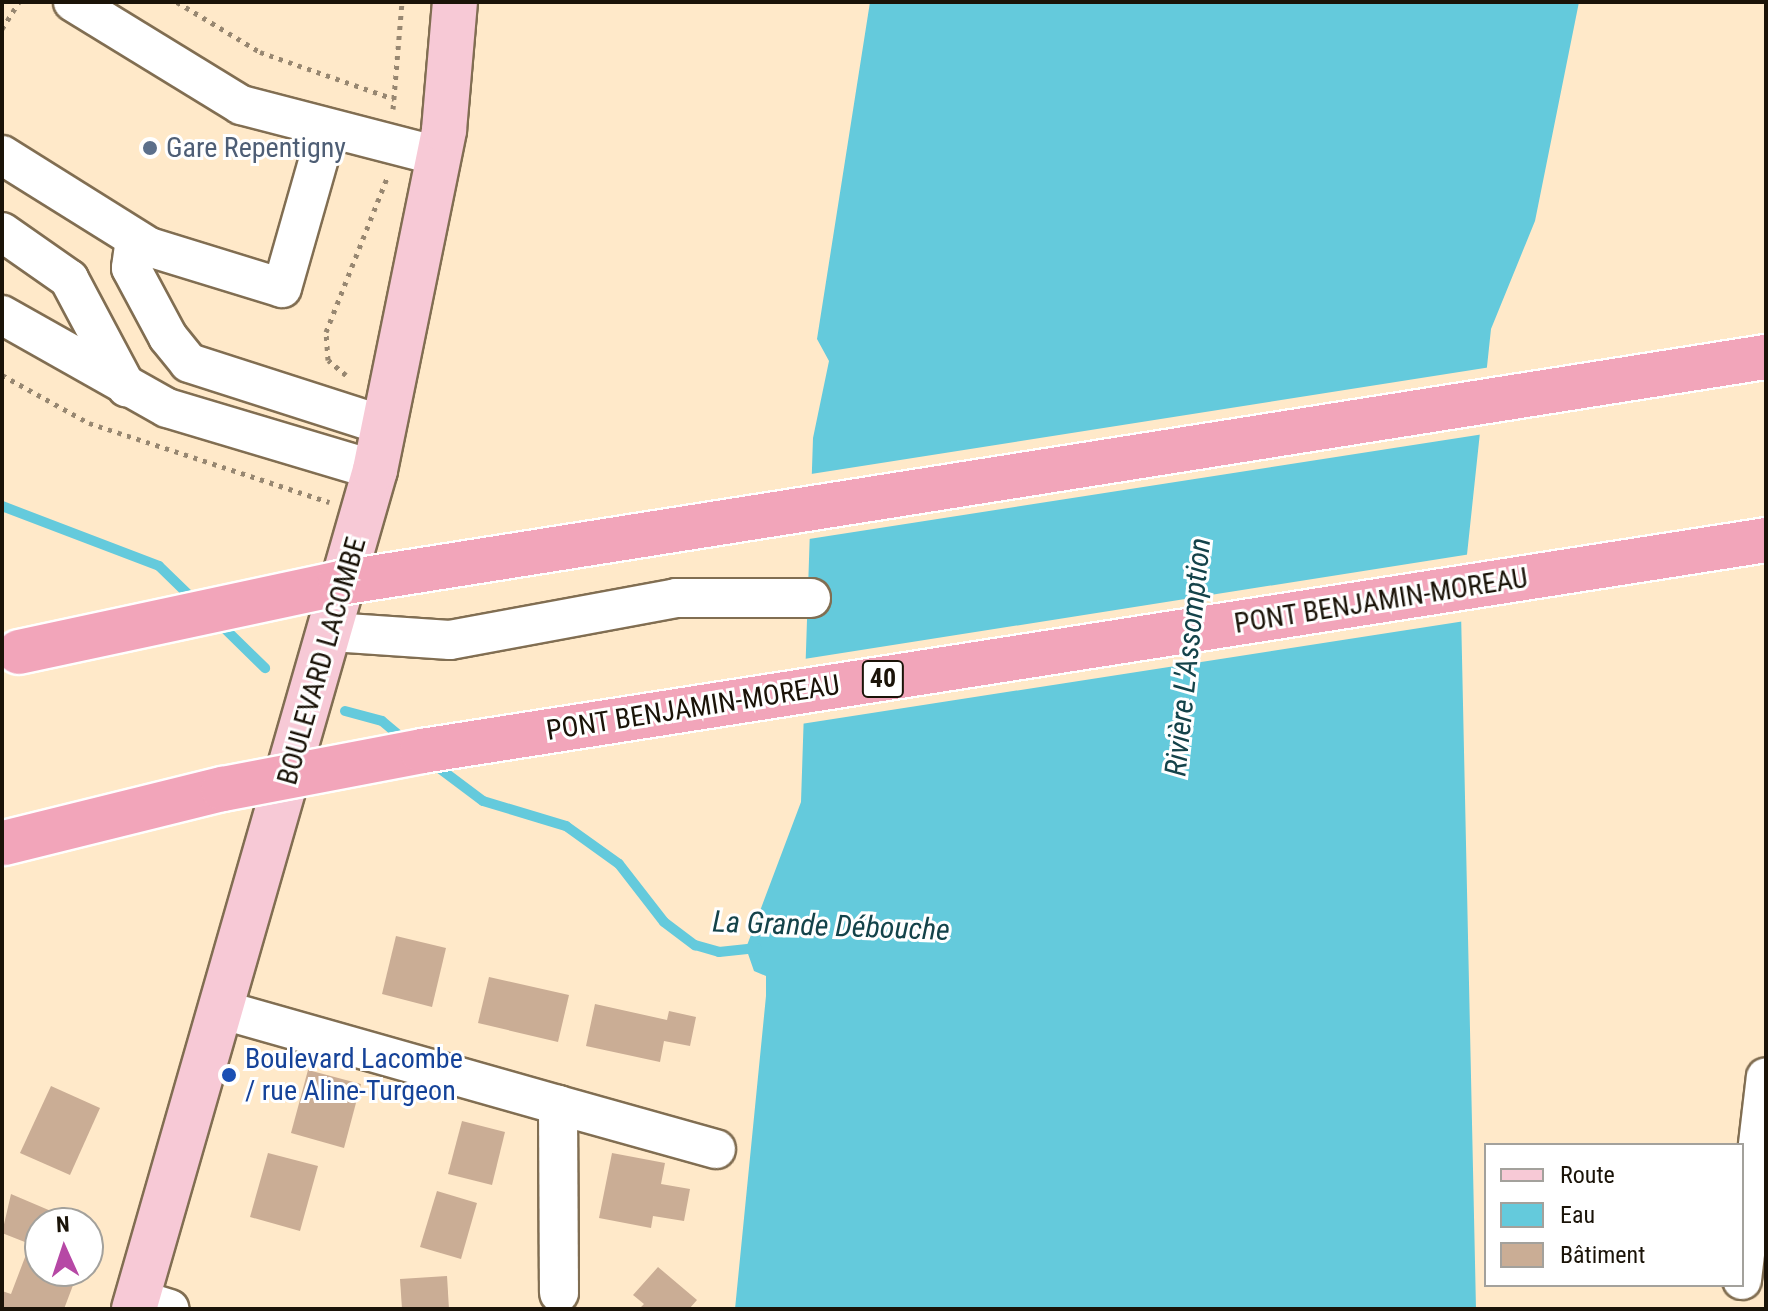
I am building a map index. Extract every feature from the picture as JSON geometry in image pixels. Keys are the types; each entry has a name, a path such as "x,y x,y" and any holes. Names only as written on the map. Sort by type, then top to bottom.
{"highway":[{"path":"19,652 340,583 1766,357"},
{"name":"PONT BENJAMIN-MOREAU","path":"4,843 223,789 422,751 1766,540"}],"main road":[{"name":"BOULEVARD LACOMBE","path":"147,1306 223,1010 332,632 375,470 447,106 455,2"}],"street":[{"path":"73,2 226,98 327,130 435,155"},
{"path":"2,155 135,239 282,288 327,130"},
{"path":"2,232 61,270 127,388"},
{"path":"135,239 131,268 168,337 189,363 385,426"},
{"path":"44,342 64,341 76,327 74,289"},
{"path":"2,315 44,342 167,408 375,470"},
{"path":"332,632 450,640 676,598 811,598"},
{"path":"223,1010 716,1149"},
{"path":"1744,1265 1766,1077"},
{"path":"558,1105 559,1293"},
{"path":"1739,1309 1741,1287"}],"path":[{"path":"2,29 19,2"},
{"path":"177,2 260,52 394,99 402,2"},
{"path":"352,379 328,360 324,343 388,167"}],"water":[{"name":"Rivière L'Assomption","path":"870,2 1579,2 1535,221 1491,329 1461,611 1476,1309 735,1309 766,996 766,976 754,971 746,948 801,802 813,438 829,361 817,339"}],"pier":[{"path":"1491,367 1484,434 809,539 811,474"},
{"path":"1471,554 1465,621 801,724 804,659"}],"building":[{"path":"396,936 446,948 432,1007 382,994"},
{"path":"489,977 569,995 558,1042 478,1023"},
{"path":"595,1004 667,1020 669,1011 696,1017 690,1046 664,1041 660,1062 586,1046"},
{"path":"308,1070 361,1084 344,1148 291,1133"},
{"path":"51,1086 100,1108 70,1175 20,1153"},
{"path":"462,1121 505,1132 492,1185 448,1174"},
{"path":"268,1153 318,1166 300,1231 250,1217"},
{"path":"612,1153 665,1163 661,1184 690,1189 684,1221 653,1216 651,1228 599,1218"},
{"path":"437,1191 477,1203 461,1259 420,1247"},
{"path":"11,1194 42,1207 24,1207 24,1242 2,1233"},
{"path":"24,1260 24,1287 72,1287 64,1309 2,1309 2,1291 11,1294"},
{"path":"658,1267 697,1300 689,1309 639,1309 644,1304 633,1295"},
{"path":"447,1276 449,1309 402,1309 400,1279"}],"waterway":[{"name":"La Grande Débouche","path":"2,506 159,566 197,603"},
{"name":"La Grande Débouche","path":"218,622 265,668"},
{"name":"La Grande Débouche","path":"345,711 382,721 407,742"},
{"name":"La Grande Débouche","path":"431,762 483,801 566,826 619,864 664,922 695,945 719,952 757,948"}],"place":[{"name":"Gare Repentigny","path":"150,148"},
{"name":"Boulevard Lacombe / rue Aline-Turgeon","path":"229,1075"}]}
